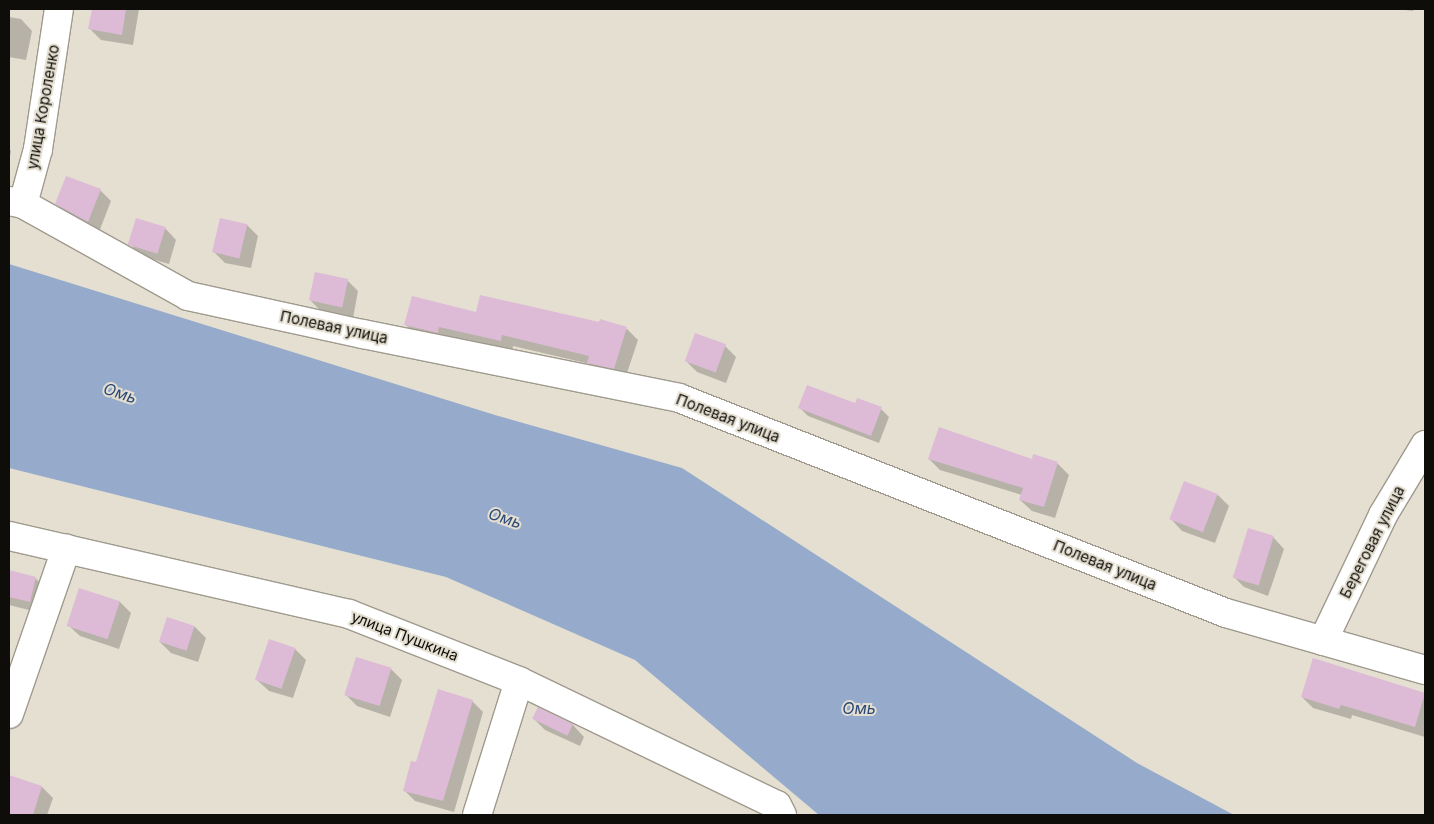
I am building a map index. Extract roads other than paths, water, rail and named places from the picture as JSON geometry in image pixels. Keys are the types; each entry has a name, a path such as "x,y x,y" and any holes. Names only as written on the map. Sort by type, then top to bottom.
{"street":[{"name":"улица Короленко","path":"16,202 38,149 58,9"},
{"name":"Полевая улица","path":"16,202 188,296 363,334 679,398 1226,614 1425,670"},
{"name":"Береговая улица","path":"1323,641 1383,515 1425,445"},
{"name":"улица Пушкина","path":"9,536 349,614 518,681 779,810"},
{"path":"9,714 66,548"},
{"path":"477,815 518,681"}],"water":[{"name":"Омь","path":"9,264 495,415 682,468 1137,763 1234,815 819,815 635,660 446,577 9,468"}]}
